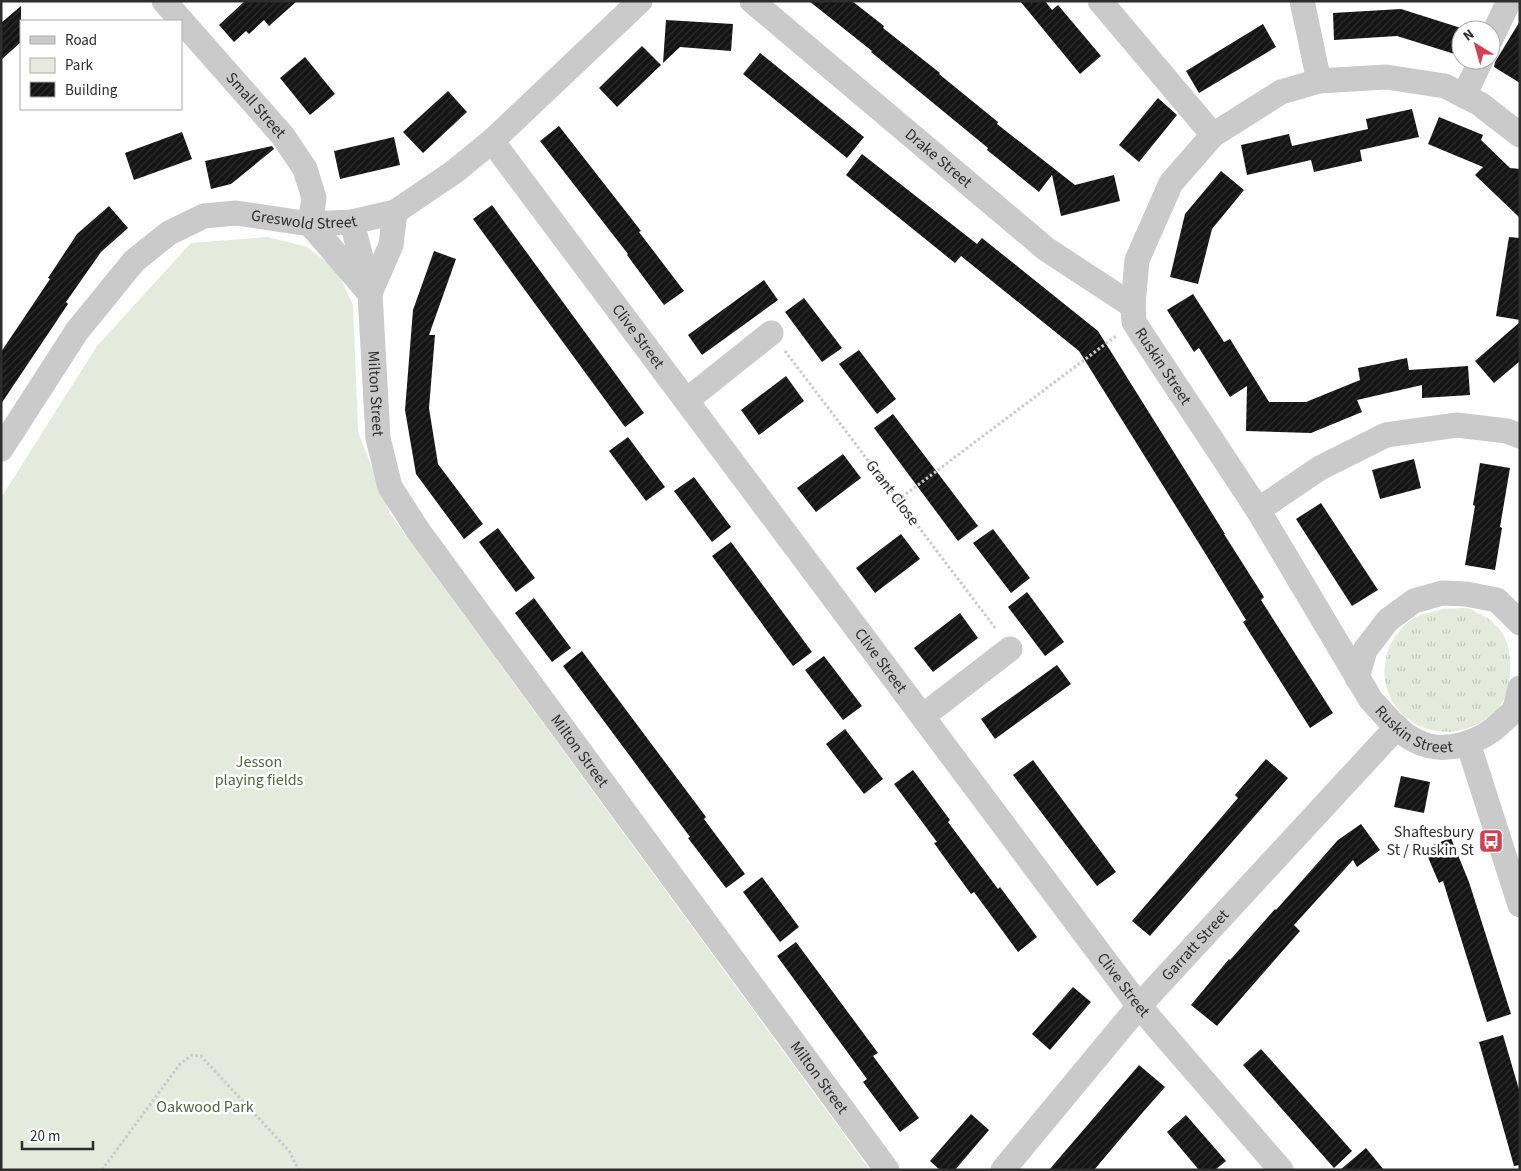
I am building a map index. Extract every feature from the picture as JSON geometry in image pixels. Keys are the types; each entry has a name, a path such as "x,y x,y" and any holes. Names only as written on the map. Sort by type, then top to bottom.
{"street":[{"name":"Greswold Street","path":"1,449 76,331 134,261 169,233 204,216 236,213 310,224 352,222 395,212 454,172 492,141 640,1"},
{"name":"Drake Street","path":"752,1 1046,249 1134,314"},
{"path":"1100,1 1213,135"},
{"path":"1302,1 1319,81"},
{"path":"1500,20 1509,1"},
{"name":"Small Street","path":"173,4 283,136 305,169 314,198 310,224"},
{"path":"1464,96 1476,70"},
{"name":"Ruskin Street","path":"1520,135 1480,104 1445,86 1386,76 1319,81 1281,92 1213,135 1171,183 1137,260 1134,314 1258,510 1371,700 1397,726 1415,741 1434,747 1453,747 1468,743 1493,731 1514,709 1520,688"},
{"name":"Clive Street","path":"492,141 1139,1006 1281,1170"},
{"name":"Milton Street","path":"370,293 391,245 395,212"},
{"name":"Milton Street","path":"352,222 370,293 378,438 390,487 425,540 887,1170"},
{"path":"310,224 370,293"},
{"path":"687,400 771,333"},
{"path":"1258,510 1320,468 1386,434 1457,425 1507,431 1520,436"},
{"path":"1357,678 1365,650 1388,620 1414,601 1442,594 1466,594 1497,600 1520,623"},
{"path":"923,716 1010,649"},
{"name":"Garratt Street","path":"1003,1170 1139,1006 1397,726"},
{"path":"1468,743 1520,906"}],"path":[{"path":"898,500 1134,314"},
{"name":"Grant Close","path":"771,333 1010,649"},
{"path":"102,1170 180,1064 192,1055 201,1056 289,1151 299,1170"}],"green space":[{"name":"Jesson playing fields","path":"268,237 307,247 337,270 353,305 358,432 390,514 870,1170 1,1170 1,498 97,346 191,243"},
{"path":"1443,609 1470,609 1495,624 1507,644 1510,661 1508,689 1505,699 1500,706 1489,717 1476,725 1463,730 1449,732 1434,731 1421,727 1408,719 1397,708 1390,697 1386,685 1385,672 1389,648 1403,626 1417,616"}],"building":[{"path":"245,1 297,1 269,26 264,20 249,34 246,31 234,42 219,25"},
{"path":"809,1 852,1 998,122 997,124 1075,185 1114,175 1120,201 1061,216 1052,175 1039,192 872,51"},
{"path":"1020,1 1045,1 1052,10 1058,5 1101,56 1080,74"},
{"path":"21,6 20,43 1,60 1,23"},
{"path":"1401,9 1451,25 1451,53 1397,36 1334,40 1333,13"},
{"path":"666,20 733,24 731,51 680,47 663,63"},
{"path":"1520,21 1520,83 1499,70 1501,70 1501,52"},
{"path":"1263,24 1276,47 1199,93 1186,71"},
{"path":"642,46 661,65 617,107 599,88"},
{"path":"760,53 864,137 847,158 743,74"},
{"path":"305,57 335,94 310,115 280,78"},
{"path":"448,91 467,112 423,153 403,132"},
{"path":"1158,98 1177,115 1139,162 1119,145"},
{"path":"1412,109 1419,137 1360,150 1362,161 1314,172 1311,160 1247,175 1241,145 1289,134 1292,146 1368,129 1366,119"},
{"path":"1439,117 1483,135 1481,140 1510,168 1520,169 1520,218 1475,175 1483,167 1428,144"},
{"path":"559,126 641,231 639,232 684,291 664,305 628,254 540,141"},
{"path":"182,132 192,159 134,180 125,153"},
{"path":"394,137 400,165 340,179 334,151"},
{"path":"272,146 274,149 231,184 211,189 205,161"},
{"path":"862,154 977,244 982,238 1098,331 1264,597 1261,600 1333,713 1310,728 1243,622 1246,620 1205,553 1079,351 961,256 955,263 846,175"},
{"path":"1221,171 1244,190 1212,229 1198,284 1170,277 1185,214"},
{"path":"492,205 644,413 625,427 473,219"},
{"path":"109,206 128,228 101,252 66,302 68,304 1,404 1,352 50,279 48,278 77,234"},
{"path":"1509,237 1520,238 1520,320 1496,316"},
{"path":"434,251 456,259 429,335 435,335 429,408 438,464 483,524 464,539 416,474 405,410 413,310"},
{"path":"764,280 778,300 702,355 688,335"},
{"path":"1193,294 1224,342 1230,339 1269,402 1306,402 1360,380 1358,368 1407,358 1409,370 1468,366 1470,395 1422,398 1422,385 1357,400 1362,412 1311,433 1246,431 1247,386 1230,397 1199,348 1194,352 1167,310"},
{"path":"804,298 842,348 822,362 785,312"},
{"path":"1520,322 1520,361 1494,383 1475,361"},
{"path":"859,350 896,399 877,414 839,364"},
{"path":"786,376 804,401 759,435 741,410"},
{"path":"893,414 978,526 958,541 874,428"},
{"path":"628,437 665,487 646,501 609,451"},
{"path":"843,454 861,478 816,512 797,488"},
{"path":"1414,459 1421,488 1380,499 1372,470"},
{"path":"1480,463 1510,468 1495,570 1465,565"},
{"path":"694,477 731,527 712,542 674,491"},
{"path":"1321,503 1378,590 1352,606 1296,519"},
{"path":"498,528 535,578 516,592 479,542"},
{"path":"993,529 1030,578 1011,593 973,543"},
{"path":"901,534 920,559 875,593 856,568"},
{"path":"731,542 812,652 793,666 712,556"},
{"path":"1027,592 1064,642 1045,656 1008,607"},
{"path":"534,598 571,648 552,662 515,613"},
{"path":"960,613 978,638 933,672 914,648"},
{"path":"582,651 706,817 704,819 745,874 726,888 563,666"},
{"path":"824,656 862,706 843,720 805,670"},
{"path":"1057,665 1071,684 995,739 981,719"},
{"path":"845,729 883,779 864,794 826,744"},
{"path":"1266,759 1288,778 1150,936 1132,921 1238,798 1235,795"},
{"path":"1033,760 1116,872 1097,886 1013,775"},
{"path":"913,770 950,820 948,822 1037,937 1018,952 974,892 971,894 934,843 937,842 894,784"},
{"path":"1401,776 1430,782 1424,813 1394,807"},
{"path":"1361,824 1380,850 1357,867 1353,860 1294,925 1300,931 1217,1026 1191,1005 1229,959 1276,910 1338,840"},
{"path":"1451,838 1469,882 1511,1014 1487,1022 1443,881 1439,883 1427,855 1427,847"},
{"path":"762,877 799,927 780,942 743,892"},
{"path":"796,942 878,1053 873,1056 919,1118 900,1132 863,1082 867,1079 777,956"},
{"path":"1073,987 1091,1002 1050,1050 1032,1034"},
{"path":"1503,1035 1520,1093 1520,1165 1514,1166 1479,1042"},
{"path":"1261,1049 1352,1151 1334,1168 1243,1065"},
{"path":"1139,1065 1165,1087 1094,1170 1049,1170"},
{"path":"971,1114 989,1130 955,1170 940,1170 930,1161"},
{"path":"1186,1115 1226,1161 1215,1170 1199,1170 1167,1132"},
{"path":"1366,1148 1384,1170 1340,1170"}],"place":[{"name":"Shaftesbury St / Ruskin St","path":"1491,841"}],"park label":[{"name":"Oakwood Park","path":"205,1107"}]}
